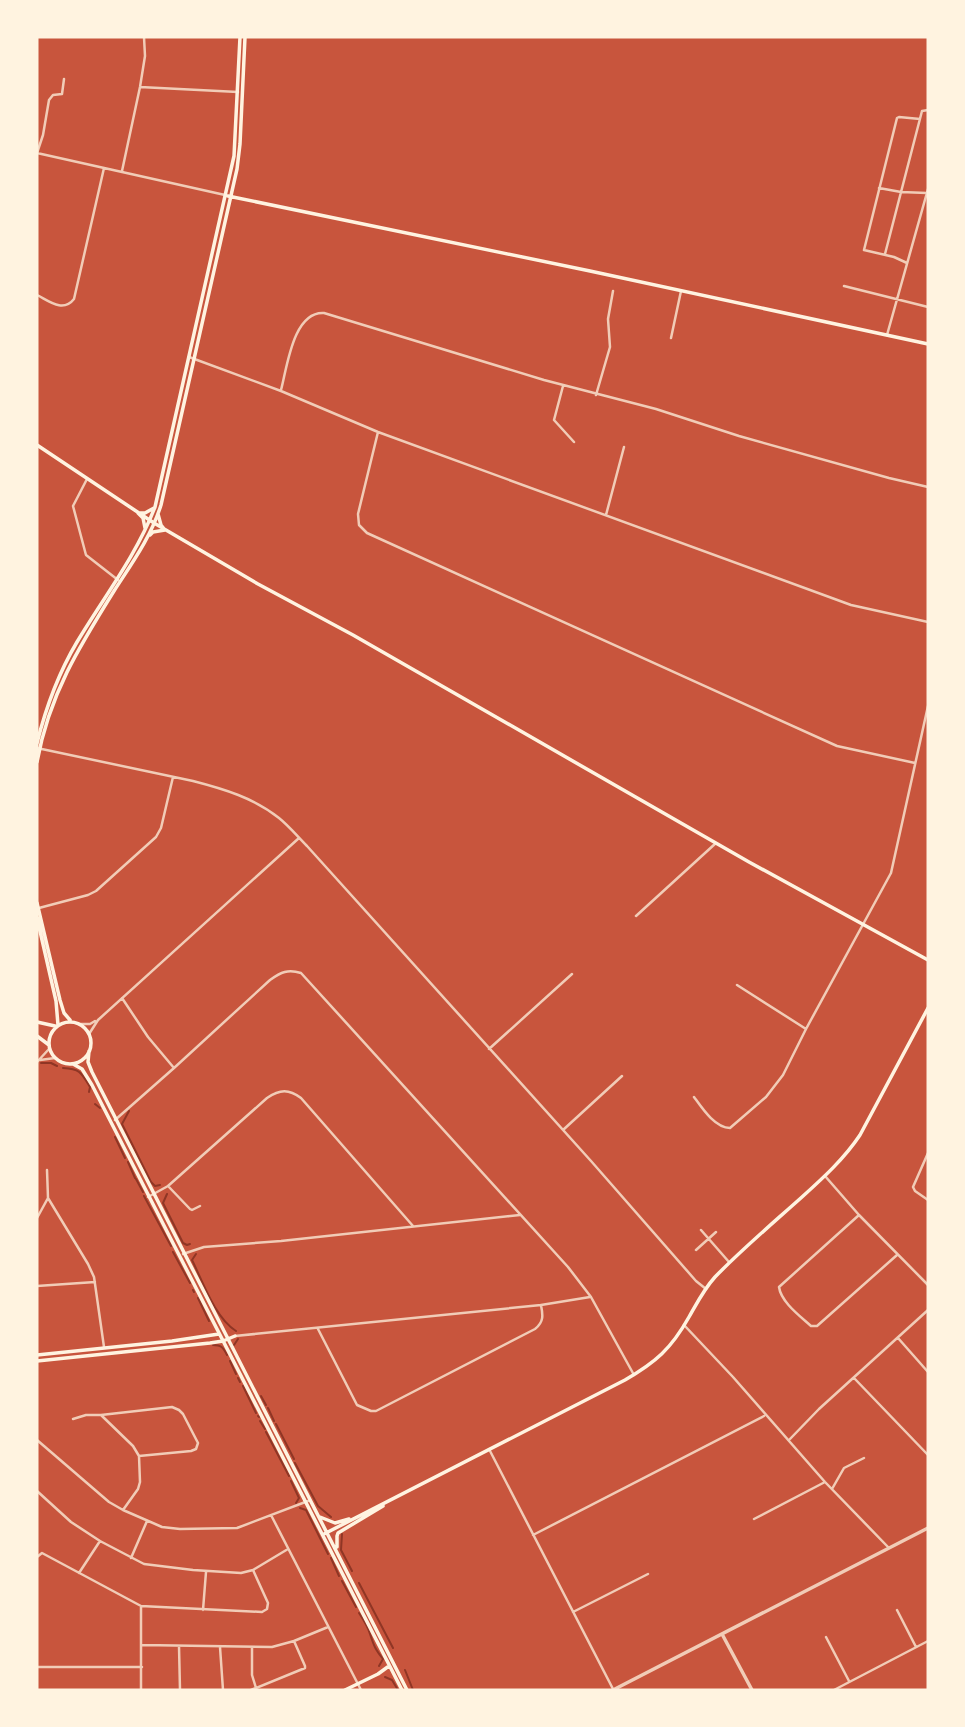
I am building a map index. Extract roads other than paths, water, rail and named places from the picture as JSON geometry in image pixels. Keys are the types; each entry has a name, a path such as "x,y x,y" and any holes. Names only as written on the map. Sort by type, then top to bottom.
{"main road":[{"path":"37,761 50,699 61,672 151,522 239,155 243,37"},
{"path":"165,530 158,513 234,156 240,92"},
{"path":"225,195 928,344"},
{"path":"37,445 151,522 257,584 353,635 716,843 928,960"},
{"path":"138,513 145,513 155,507"},
{"path":"138,513 143,518 146,534"},
{"path":"151,522 158,513"},
{"path":"146,534 165,530"},
{"path":"37,906 64,1013 89,1034 90,1068 405,1690"},
{"path":"37,918 56,1000 57,1026"},
{"path":"318,1516 335,1523 390,1501 634,1375 661,1356 706,1289 729,1262 848,1152 928,1008"},
{"path":"49,1047 51,1033 57,1026 72,1021"},
{"path":"37,1022 57,1026"},
{"path":"37,1036 60,1062 82,1068 86,1074 219,1334 340,1557 393,1667"},
{"path":"73,1064 81,1061 89,1051"},
{"path":"37,1355 219,1334 235,1336"},
{"path":"37,1361 223,1341 235,1336"},
{"path":"340,1557 336,1543 338,1533 390,1501"},
{"path":"326,1533 379,1506"},
{"path":"345,1690 393,1667"}],"street":[{"path":"122,172 140,87 145,56 144,37"},
{"path":"64,79 62,94 53,95 49,100 37,153 225,195"},
{"path":"140,87 240,92"},
{"path":"885,254 922,111 928,110"},
{"path":"906,263 885,254 864,250 897,118 920,119"},
{"path":"37,295 58,306 68,306 74,299 104,168"},
{"path":"879,188 901,192 928,191 887,335"},
{"path":"844,286 928,307"},
{"path":"596,394 610,347 608,324 613,291"},
{"path":"671,338 681,291"},
{"path":"281,391 298,331 309,316 319,313 563,386 656,409 739,436 928,487"},
{"path":"191,358 281,391 378,432 851,605 928,622"},
{"path":"563,386 554,420 574,442"},
{"path":"378,432 358,514 359,525 367,533 837,746 915,763"},
{"path":"606,515 624,447"},
{"path":"88,478 72,506 83,547 86,555 118,581"},
{"path":"694,1097 721,1127 730,1128 766,1097 783,1075 891,873 928,706"},
{"path":"38,746 193,781 237,794 279,818 706,1289"},
{"path":"37,906 96,891 156,838 161,828 173,777"},
{"path":"89,1034 98,1020 299,838"},
{"path":"636,916 716,843"},
{"path":"111,1122 270,979 287,971 301,973 568,1267 591,1297 634,1375"},
{"path":"489,1049 572,974"},
{"path":"737,985 806,1029"},
{"path":"122,998 148,1037 174,1068"},
{"path":"79,1024 90,1024 98,1020"},
{"path":"38,1061 49,1047"},
{"path":"38,1061 55,1058"},
{"path":"563,1130 622,1076"},
{"path":"148,1197 168,1186 267,1098 284,1090 301,1098 413,1226"},
{"path":"928,1153 913,1187 928,1200"},
{"path":"47,1170 48,1198 88,1264 95,1282 104,1348"},
{"path":"825,1176 928,1285"},
{"path":"168,1186 190,1209 200,1206"},
{"path":"37,1218 48,1198"},
{"path":"180,1256 204,1247 520,1215"},
{"path":"859,1215 779,1287 780,1294 794,1310 811,1326 817,1326 897,1255"},
{"path":"701,1230 729,1262"},
{"path":"696,1250 716,1233"},
{"path":"37,1286 95,1282"},
{"path":"235,1336 541,1305 591,1297"},
{"path":"318,1328 357,1405 376,1411 535,1329 543,1320 541,1305"},
{"path":"789,1440 928,1310"},
{"path":"684,1325 825,1482 888,1547"},
{"path":"898,1338 928,1372"},
{"path":"854,1378 928,1455"},
{"path":"73,1419 82,1415 172,1407 181,1411 198,1443 196,1449 139,1456"},
{"path":"101,1415 133,1446 139,1456 138,1489 123,1510"},
{"path":"533,1535 765,1415"},
{"path":"37,1440 101,1495 123,1510 162,1527 237,1528 308,1501"},
{"path":"489,1449 613,1690 928,1528"},
{"path":"832,1489 844,1468 863,1458"},
{"path":"754,1519 825,1482"},
{"path":"37,1491 66,1519 100,1541 148,1565 241,1573 253,1570 288,1549"},
{"path":"271,1515 361,1690"},
{"path":"131,1558 147,1521"},
{"path":"79,1573 100,1541"},
{"path":"37,1547 42,1553 141,1606 264,1611 269,1606 268,1602 253,1570"},
{"path":"37,1558 42,1553"},
{"path":"202,1610 206,1571"},
{"path":"573,1612 648,1574"},
{"path":"141,1606 141,1690"},
{"path":"897,1610 916,1647"},
{"path":"142,1646 272,1647 329,1626"},
{"path":"722,1634 752,1690"},
{"path":"826,1637 849,1681"},
{"path":"251,1690 305,1668 294,1641"},
{"path":"834,1690 928,1641"},
{"path":"179,1646 180,1690"},
{"path":"220,1647 223,1690"},
{"path":"252,1647 252,1675 256,1688"},
{"path":"37,1667 142,1667"}],"waterway":[{"path":"41,1063 57,1066"},
{"path":"63,1068 80,1072 90,1087 89,1092"},
{"path":"95,1104 100,1108"},
{"path":"129,1111 122,1124 151,1182 155,1186 160,1185"},
{"path":"115,1137 125,1158"},
{"path":"128,1162 135,1178"},
{"path":"136,1179 143,1192"},
{"path":"167,1194 163,1203 183,1243 190,1244"},
{"path":"144,1196 171,1246"},
{"path":"173,1252 190,1283"},
{"path":"196,1254 192,1260 210,1299 222,1318 236,1331"},
{"path":"198,1298 209,1321"},
{"path":"234,1345 238,1339"},
{"path":"213,1345 222,1347 227,1355"},
{"path":"230,1361 236,1374"},
{"path":"238,1378 240,1382"},
{"path":"243,1386 256,1413"},
{"path":"261,1396 266,1405"},
{"path":"268,1408 274,1421"},
{"path":"260,1421 265,1429"},
{"path":"276,1424 294,1459"},
{"path":"266,1432 289,1476"},
{"path":"295,1463 318,1506 331,1517"},
{"path":"291,1481 299,1498 296,1503"},
{"path":"300,1508 306,1510 328,1554"},
{"path":"342,1534 341,1550 352,1571"},
{"path":"331,1558 339,1576"},
{"path":"342,1581 356,1607"},
{"path":"359,1583 393,1648"},
{"path":"359,1613 383,1659 379,1666"},
{"path":"405,1670 413,1690"},
{"path":"385,1677 392,1680 398,1690"}]}
